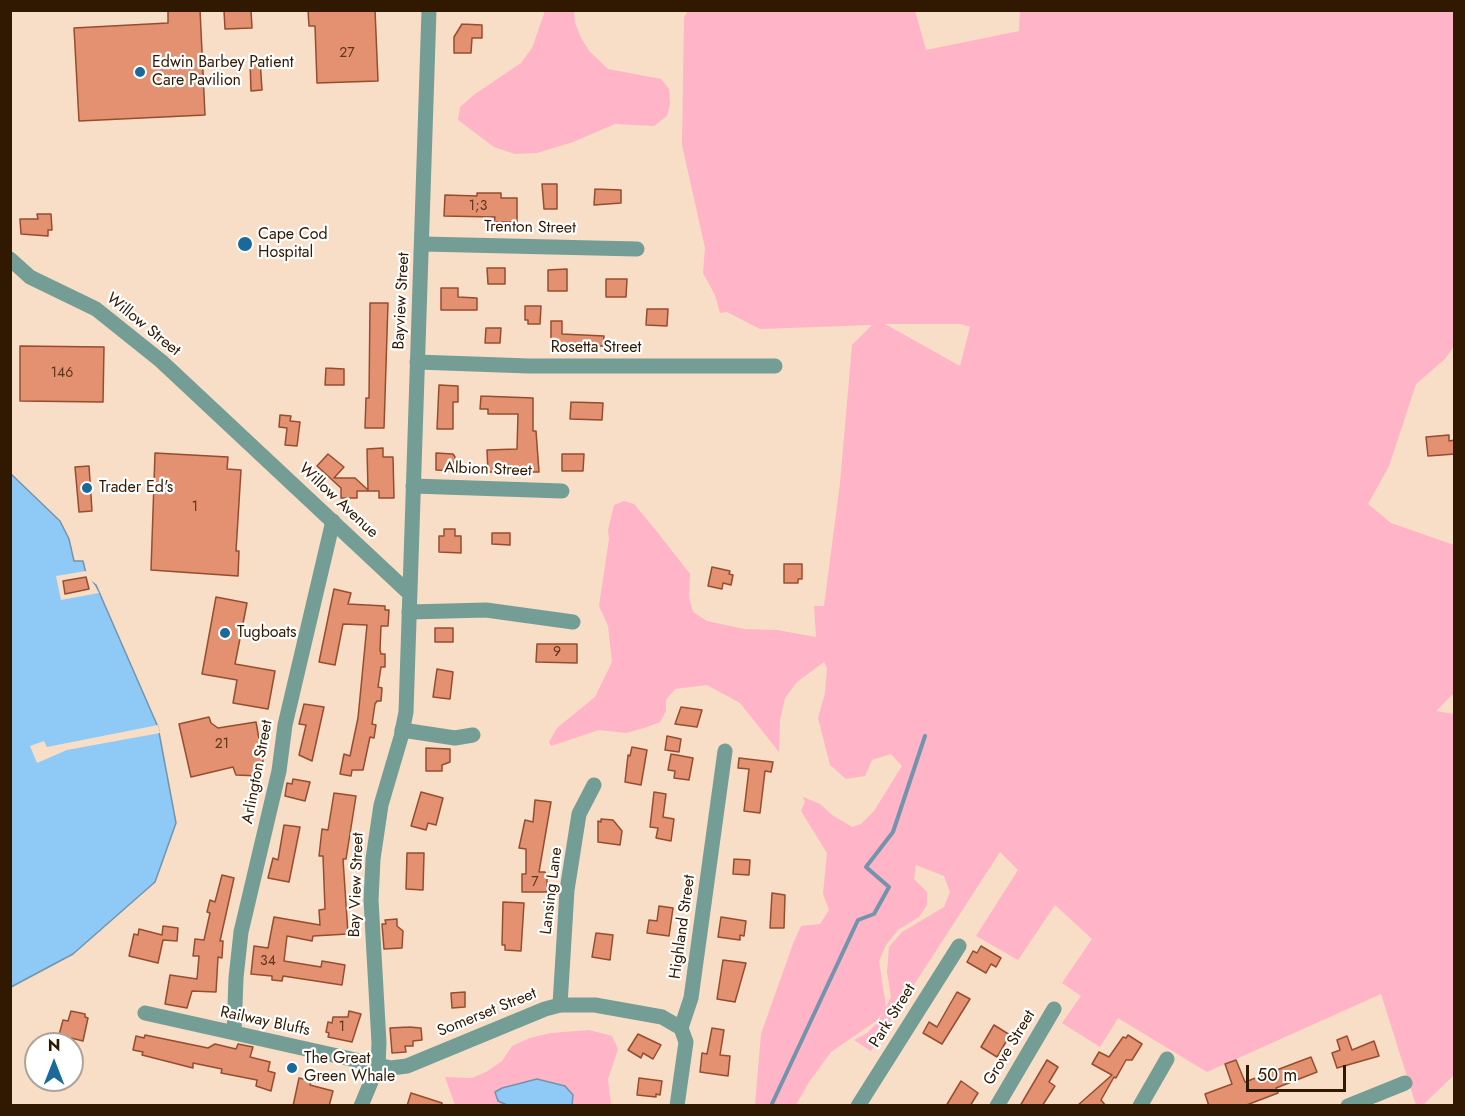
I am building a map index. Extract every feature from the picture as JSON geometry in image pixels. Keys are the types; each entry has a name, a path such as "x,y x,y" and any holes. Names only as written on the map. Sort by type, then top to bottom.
{"street":[{"name":"Bayview Street","path":"410,594 429,10"},
{"name":"Trenton Street","path":"423,243 637,249"},
{"name":"Willow Street","path":"10,259 30,277 78,299 113,321 242,435"},
{"name":"Rosetta Street","path":"417,362 600,367 774,366"},
{"name":"Willow Avenue","path":"242,435 410,594"},
{"name":"Albion Street","path":"413,486 562,491"},
{"name":"Arlington Street","path":"234,1033 236,978 241,932 279,771 285,725 333,521"},
{"name":"Bay View Street","path":"361,1106 378,1065 380,1043 371,900 374,837 406,712 410,594"},
{"path":"410,612 486,610 573,622"},
{"path":"402,730 455,738 473,735"},
{"name":"Highland Street","path":"677,1106 686,1042 681,1028 691,998 725,751"},
{"name":"Lansing Lane","path":"560,1005 567,890 579,814 594,785"},
{"name":"Park Street","path":"858,1106 959,946"},
{"name":"Somerset Street","path":"378,1065 391,1068 407,1066 514,1020 560,1005 614,1007 662,1017 681,1028"},
{"name":"Grove Street","path":"997,1106 1054,1009"},
{"name":"Railway Bluffs","path":"145,1013 378,1065"},
{"path":"1140,1106 1167,1059"},
{"path":"1348,1106 1405,1083"}],"shaded area":[{"path":"545,11 574,11 575,23 581,38 590,52 608,69 661,79 669,89 670,104 667,116 654,126 615,124 573,142 537,153 515,154 494,147 458,120 460,107 521,63 532,48"},
{"path":"688,11 915,11 926,50 1019,31 1020,11 1454,11 1454,346 1445,359 1416,384 1389,466 1368,504 1391,523 1454,545 1454,693 1436,711 1454,714 1454,1075 1423,1105 1416,1105 1381,994 1207,1072 1118,1018 1100,1047 1062,1023 1081,996 1062,983 1092,939 1055,905 1018,960 976,936 1018,870 1000,852 871,1051 854,1040 867,1033 878,1022 883,1012 876,1021 831,1052 809,1082 796,1105 755,1105 761,1034 794,941 801,926 820,924 829,910 823,894 827,853 801,811 805,802 803,797 820,804 832,815 852,827 861,824 874,811 902,766 891,754 872,760 865,776 846,779 830,765 818,718 825,693 827,668 824,662 797,682 785,698 780,720 779,752 740,703 707,685 675,689 666,700 666,711 660,722 647,727 626,733 599,730 551,746 549,742 557,728 595,697 612,662 608,626 599,606 609,539 608,530 614,505 624,501 634,504 658,533 690,574 689,597 693,612 707,621 744,629 777,630 816,637 814,606 824,606 840,483 852,345 872,325 760,329 727,312 720,313 715,295 703,273 705,248 682,145 684,17","holes":["885,324 961,324 970,327 960,366","916,865 944,876 950,892 944,907 902,932 889,947 887,972 891,997 886,1007 879,961 886,945 898,930 919,917 927,905 927,892 914,879"]},
{"path":"589,1030 612,1036 618,1049 608,1079 611,1105 572,1105 573,1095 537,1079 521,1084 507,1105 455,1105 445,1077 472,1078 486,1072 502,1061 512,1046 530,1038 551,1033"}],"water":[{"path":"10,473 60,521 69,539 74,561 83,561 87,578 96,585 158,727 176,823 155,882 73,954 11,987"},
{"path":"537,1079 565,1086 573,1095 572,1105 507,1105 498,1101 495,1092 502,1088"}],"pier":[{"path":"86,571 99,593 61,600 56,576"},
{"path":"158,725 160,733 67,750 37,763 30,746 44,741 47,747"}],"building":[{"name":"Edwin Barbey Patient Care Pavilion","path":"168,10 200,10 205,115 79,121 74,28 168,23"},
{"path":"224,10 251,10 252,28 225,29"},
{"path":"308,10 375,10 378,81 317,83 315,26 309,26"},
{"path":"462,24 482,25 482,38 472,38 471,53 454,53 454,37"},
{"path":"250,60 260,60 262,90 251,91"},
{"path":"542,184 557,184 557,209 544,209"},
{"path":"595,189 621,190 621,203 594,205"},
{"path":"477,193 501,193 501,198 517,198 517,222 494,222 495,217 444,216 445,195 477,196"},
{"path":"37,214 51,214 52,230 48,230 48,236 21,234 20,219 38,219"},
{"path":"487,268 505,268 505,284 488,284"},
{"path":"567,269 567,291 548,291 548,270"},
{"path":"606,279 627,279 626,297 606,297"},
{"path":"441,288 458,288 458,297 477,298 477,310 441,310"},
{"path":"370,303 388,303 384,428 365,428 366,398 369,398"},
{"path":"525,306 541,306 540,324 528,324 528,320 525,320"},
{"path":"647,309 668,309 667,326 646,325"},
{"path":"551,321 562,321 562,334 604,336 603,346 562,344 562,348 551,348"},
{"path":"486,328 501,328 500,343 485,343"},
{"path":"20,346 104,347 103,402 20,401"},
{"path":"326,368 344,369 344,385 325,385"},
{"path":"439,385 458,386 458,402 453,402 453,429 437,429"},
{"path":"481,396 533,398 533,431 536,431 539,472 523,472 523,468 501,468 501,472 488,472 487,450 517,449 518,414 488,414 488,409 480,409"},
{"path":"571,402 603,403 602,420 570,419"},
{"path":"280,415 291,416 290,421 300,422 297,446 285,445 287,428 279,427"},
{"path":"1449,435 1449,441 1455,440 1455,454 1428,456 1426,437"},
{"path":"383,448 383,457 393,457 394,498 379,498 379,491 357,491 357,498 341,498 341,488 317,466 328,454 344,467 334,478 355,478 368,490 367,449"},
{"path":"155,453 228,457 227,469 241,470 236,551 239,551 238,576 151,570"},
{"path":"436,453 453,454 455,457 453,471 436,470"},
{"path":"562,454 584,454 583,471 562,471"},
{"name":"Trader Ed's","path":"89,466 92,511 79,512 75,467"},
{"path":"444,529 455,529 455,536 461,536 461,553 439,552 439,536 444,536"},
{"path":"492,533 510,533 510,545 492,544"},
{"path":"784,564 802,564 802,579 798,579 798,583 784,583"},
{"path":"712,567 730,571 729,574 733,575 731,585 723,583 722,589 708,586"},
{"path":"86,577 89,589 65,594 63,581"},
{"path":"334,589 351,593 348,604 385,606 385,610 389,610 388,626 381,626 380,650 381,654 385,654 385,667 381,667 378,687 382,688 381,701 375,704 372,724 376,725 374,738 370,737 363,770 352,770 351,776 340,774 344,754 350,756 358,718 367,625 343,624 335,665 319,662"},
{"name":"Tugboats","path":"216,597 247,603 235,664 275,671 268,709 233,703 237,680 202,674"},
{"path":"435,628 453,628 453,642 435,642"},
{"path":"537,644 577,644 577,663 536,662"},
{"path":"437,669 453,672 450,699 433,697"},
{"path":"304,704 324,707 312,761 299,755 306,725 299,724"},
{"path":"681,707 702,710 697,727 675,724"},
{"path":"209,717 211,723 218,728 256,722 263,761 260,776 236,775 233,767 191,777 179,724"},
{"path":"667,736 681,739 679,752 665,750"},
{"path":"632,747 647,750 641,785 625,782 628,755 630,756"},
{"path":"426,748 450,749 450,762 442,765 442,771 426,771"},
{"path":"671,754 693,758 689,780 674,778 675,771 668,770"},
{"path":"739,758 773,762 771,772 765,771 760,813 744,811 749,769 738,768"},
{"path":"293,779 310,782 305,801 285,796 287,783 292,784"},
{"path":"421,792 443,798 436,825 428,823 426,830 411,826"},
{"path":"654,792 666,794 663,817 674,819 671,841 656,838 658,828 650,827"},
{"path":"334,793 356,796 346,859 343,859 348,934 313,936 312,941 287,936 284,961 321,967 322,961 345,965 342,985 283,976 282,981 272,980 272,976 251,974 254,946 268,948 274,917 320,925 319,910 325,909 323,856 319,856 322,829 328,830"},
{"path":"535,800 551,802 539,872 545,872 547,876 547,892 522,892 522,874 526,874 526,849 519,848 525,820 533,822"},
{"path":"601,819 613,820 622,831 620,845 598,842 598,821 601,822"},
{"path":"284,825 300,827 289,882 268,878 273,858 278,860"},
{"path":"407,853 424,853 423,890 406,889"},
{"path":"734,859 750,860 749,875 733,874"},
{"path":"222,875 234,878 220,941 223,941 222,958 218,957 216,992 192,991 187,1008 165,1004 170,975 197,979 199,956 193,956 195,939 204,940 210,913 207,912 210,900 215,902"},
{"path":"772,893 785,895 784,928 770,928"},
{"path":"503,902 524,903 521,951 505,950 505,945 502,945"},
{"path":"659,906 673,908 669,936 647,933 649,920 657,921"},
{"path":"721,917 746,921 744,936 740,935 740,940 718,937"},
{"path":"397,919 397,926 403,931 402,948 384,949 382,924 386,924 385,920"},
{"path":"163,926 178,928 177,941 163,940 158,963 129,956 134,934 138,935 139,929 162,935"},
{"path":"596,933 613,935 610,960 592,957"},
{"path":"981,946 1001,958 996,967 991,964 986,973 967,962 973,951 977,953"},
{"path":"723,960 746,963 735,1002 717,999"},
{"path":"465,992 465,1007 452,1008 451,993"},
{"path":"957,992 970,999 942,1044 923,1033 929,1022 937,1027"},
{"path":"71,1011 85,1014 88,1018 84,1036 84,1032 60,1032 63,1020 68,1021"},
{"path":"349,1011 361,1014 352,1042 328,1037 329,1033 326,1032 328,1022 332,1023 333,1017 348,1017"},
{"path":"994,1025 1010,1035 997,1057 981,1047"},
{"path":"390,1028 421,1028 422,1040 413,1041 413,1046 405,1046 406,1052 392,1053"},
{"path":"712,1028 724,1030 720,1055 730,1056 728,1076 700,1072 702,1053 707,1054"},
{"path":"638,1034 661,1045 653,1059 643,1053 641,1058 628,1050"},
{"path":"145,1035 208,1048 215,1044 236,1049 238,1044 253,1047 250,1057 270,1062 268,1071 275,1073 271,1091 256,1086 257,1080 221,1073 222,1069 193,1063 193,1068 142,1055 143,1052 133,1050 136,1036 144,1038"},
{"path":"1128,1035 1142,1044 1132,1060 1126,1060 1116,1078 1114,1077 1101,1100 1106,1106 1077,1106 1112,1075 1092,1064 1099,1052 1109,1057 1123,1037 1126,1038"},
{"path":"1347,1036 1352,1050 1374,1041 1379,1056 1337,1068 1332,1053 1340,1050 1337,1040"},
{"path":"1311,1057 1317,1072 1276,1088 1278,1093 1244,1106 1209,1106 1205,1094 1232,1084 1225,1064 1236,1060 1245,1082"},
{"path":"1047,1060 1058,1067 1049,1082 1055,1086 1042,1106 1020,1106"},
{"path":"299,1078 311,1081 310,1085 333,1091 329,1106 293,1106"},
{"path":"639,1078 662,1081 660,1095 656,1094 656,1097 637,1095"},
{"path":"961,1081 978,1093 970,1106 946,1106"},
{"path":"411,1093 442,1103 442,1106 407,1106"}],"waterway":[{"path":"771,1106 858,920 874,914 889,887 866,867 893,832 925,736"}],"place":[{"name":"Edwin Barbey Patient Care Pavilion","path":"140,72"},
{"name":"Cape Cod Hospital","path":"245,244"},
{"name":"Trader Ed's","path":"87,488"},
{"name":"Tugboats","path":"225,633"},
{"name":"The Great Green Whale","path":"292,1068"}]}
